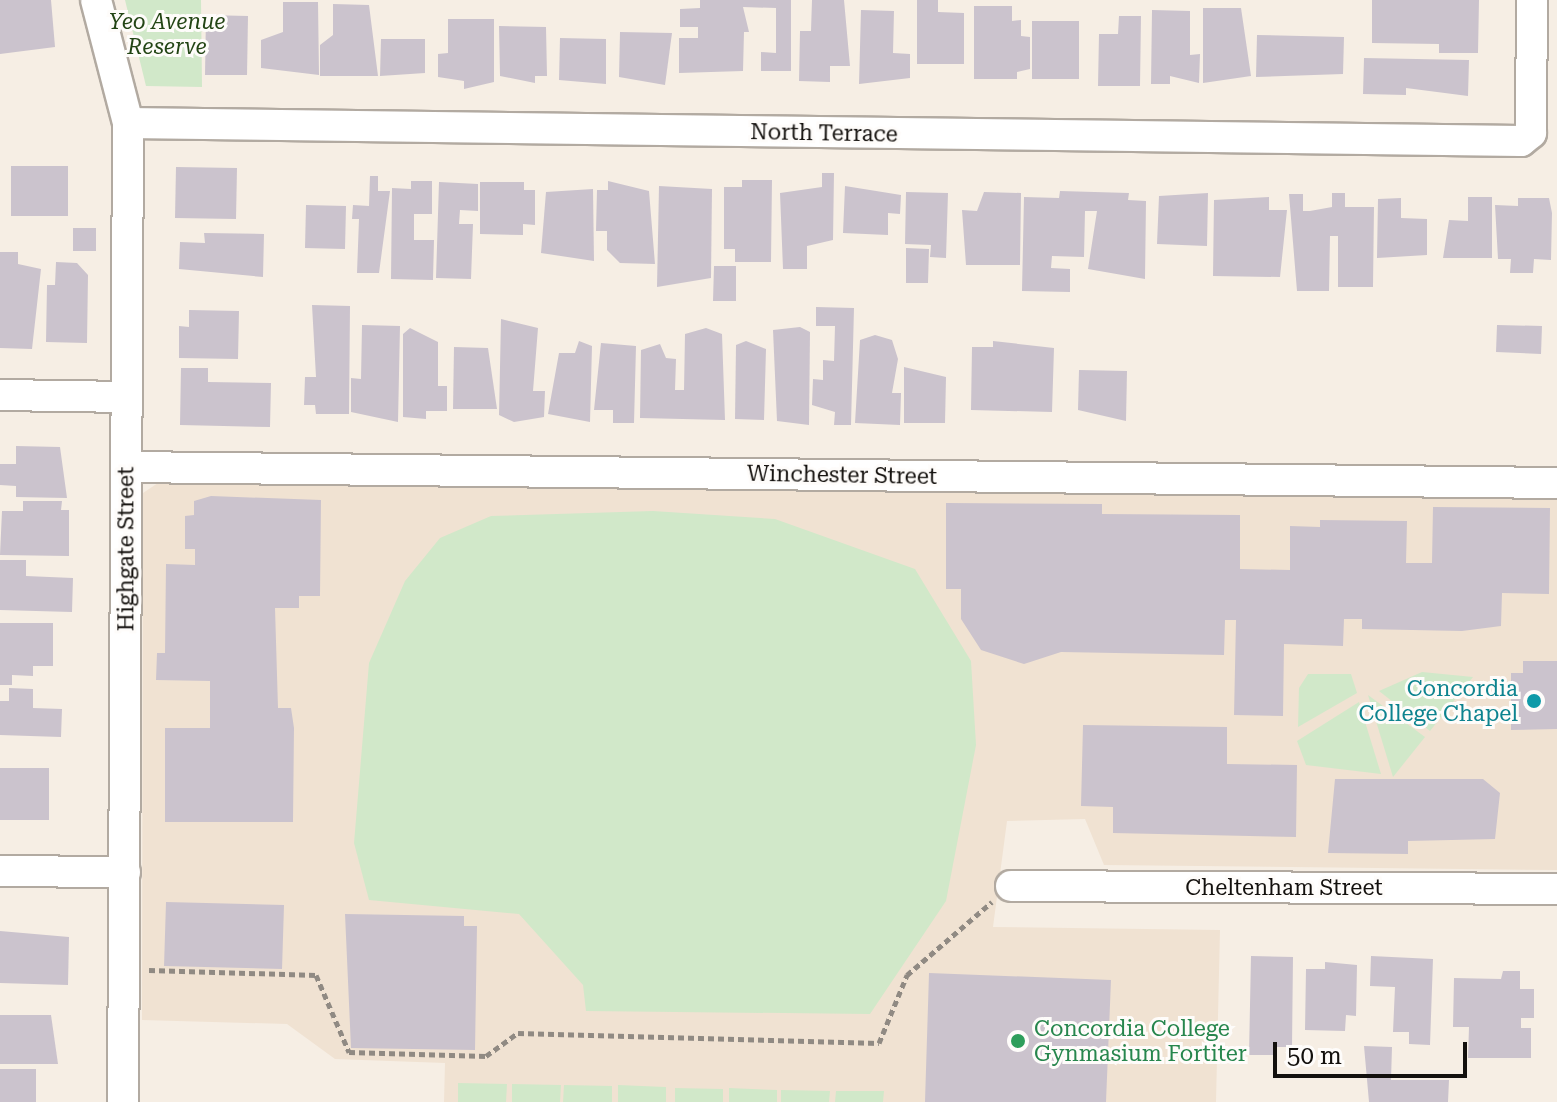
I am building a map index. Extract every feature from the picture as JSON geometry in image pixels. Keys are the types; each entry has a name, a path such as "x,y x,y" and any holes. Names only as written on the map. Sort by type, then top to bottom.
{"street":[{"name":"Highgate Street","path":"96,0 128,123 123,1102"},
{"path":"1532,0 1544,83"},
{"name":"North Terrace","path":"128,123 1521,141 1531,133 1544,83"},
{"path":"0,395 127,397"},
{"name":"Winchester Street","path":"126,467 1557,483"},
{"path":"0,871 125,872"},
{"name":"Cheltenham Street","path":"1011,886 1557,889"}],"path":[{"path":"124,969 316,975 349,1052 486,1056 518,1033 879,1043 907,975 1011,886"}],"shaded area":[{"path":"161,481 1557,494 1557,870 1104,865 1085,819 1007,821 993,927 1220,930 1216,1102 444,1102 445,1063 335,1059 287,1024 142,1020 143,493"}],"green space":[{"name":"Yeo Avenue Reserve","path":"125,0 201,0 202,87 146,86"},
{"path":"653,511 775,519 915,569 971,661 976,745 946,901 870,1014 586,1011 583,985 519,914 369,900 354,843 369,663 405,581 440,538 491,516"},
{"path":"1422,672 1473,677 1430,731 1379,691"},
{"path":"1308,674 1351,674 1357,693 1298,727 1299,688"},
{"path":"1368,695 1425,737 1393,777"},
{"path":"1359,702 1381,774 1306,765 1297,741"},
{"path":"458,1083 507,1084 506,1102 458,1102"},
{"path":"512,1084 561,1085 560,1102 512,1102"},
{"path":"564,1085 612,1086 612,1102 563,1102"},
{"path":"618,1085 666,1087 666,1102 618,1102"},
{"path":"675,1088 723,1089 723,1102 675,1102"},
{"path":"729,1088 777,1090 777,1102 729,1102"},
{"path":"781,1090 830,1091 829,1102 781,1102"},
{"path":"836,1091 884,1091 883,1102 835,1102"}],"building":[{"path":"0,0 51,0 55,47 0,54"},
{"path":"700,0 791,0 791,71 761,71 761,52 776,53 776,8 743,7 749,32 744,32 743,71 679,73 679,38 698,38 698,27 680,27 680,9 700,8"},
{"path":"812,0 844,0 850,66 830,66 830,82 799,81 800,31 811,31"},
{"path":"917,0 938,0 938,12 964,13 964,64 917,64"},
{"path":"1372,0 1479,0 1478,53 1439,53 1439,44 1372,43"},
{"path":"283,2 318,2 319,75 261,68 261,40 283,32"},
{"path":"333,4 369,5 378,76 320,76 320,45 333,35"},
{"path":"974,6 1012,6 1012,21 1021,20 1021,36 1030,37 1030,69 1017,72 1017,79 974,79"},
{"path":"1203,8 1241,8 1251,76 1203,83"},
{"path":"861,10 894,11 893,53 910,54 910,78 859,84"},
{"path":"1152,10 1190,11 1190,55 1200,54 1199,83 1170,76 1170,84 1151,84"},
{"path":"206,15 248,16 247,75 205,75"},
{"path":"1119,16 1141,16 1140,86 1098,86 1099,34 1118,34"},
{"path":"448,19 494,19 494,82 464,89 464,81 438,77 438,54 448,53"},
{"path":"1032,21 1079,21 1079,79 1032,79"},
{"path":"499,26 546,27 547,76 535,76 535,83 500,76"},
{"path":"620,32 672,33 665,85 619,77"},
{"path":"1257,35 1344,37 1343,74 1256,77"},
{"path":"560,38 606,39 606,84 559,80"},
{"path":"381,39 425,39 425,73 380,76"},
{"path":"1364,58 1469,60 1468,96 1406,88 1406,95 1363,94"},
{"path":"11,166 68,166 68,216 11,216"},
{"path":"176,167 237,168 236,219 175,218"},
{"path":"822,173 834,173 833,240 807,246 807,269 783,269 780,193 822,187"},
{"path":"370,176 378,176 378,191 390,191 379,273 357,273 359,219 352,219 353,205 369,206"},
{"path":"742,180 772,180 771,262 735,262 735,249 724,249 724,187 742,187"},
{"path":"411,181 432,181 432,214 414,214 414,240 434,240 433,280 391,279 392,188 411,189"},
{"path":"608,181 649,191 655,264 620,263 607,250 607,231 596,231 597,190 608,190"},
{"path":"439,182 478,184 478,211 460,210 459,224 473,224 471,279 436,278"},
{"path":"480,182 524,182 524,190 535,190 535,225 523,224 523,235 480,234"},
{"path":"659,186 712,189 711,278 657,287"},
{"path":"845,186 901,195 900,214 888,213 888,235 843,233"},
{"path":"593,189 594,261 541,253 546,192"},
{"path":"1060,191 1129,193 1128,200 1146,201 1145,279 1088,269 1097,211 1085,211 1084,257 1052,256 1051,268 1070,269 1070,292 1022,291 1024,197 1059,198"},
{"path":"906,192 948,193 946,258 930,257 931,245 905,244"},
{"path":"984,192 1021,193 1020,265 966,265 962,210 977,211"},
{"path":"1208,193 1207,246 1157,244 1159,196"},
{"path":"1332,193 1345,193 1345,207 1374,207 1373,287 1338,287 1338,236 1330,236 1329,291 1297,291 1289,194 1303,194 1303,211 1310,211 1332,207"},
{"path":"1269,197 1269,210 1287,210 1280,277 1213,276 1214,200"},
{"path":"1468,197 1492,197 1492,258 1443,258 1449,220 1468,221"},
{"path":"1401,198 1401,218 1427,219 1427,255 1377,258 1378,199"},
{"path":"1518,198 1549,198 1552,213 1551,260 1534,259 1533,273 1510,273 1511,259 1498,259 1495,205 1518,206"},
{"path":"306,205 346,206 345,249 305,248"},
{"path":"73,228 96,228 96,251 73,251"},
{"path":"204,233 264,234 263,277 179,269 180,242 205,243"},
{"path":"906,248 929,249 928,283 906,283"},
{"path":"0,252 18,252 18,264 41,269 32,349 0,348"},
{"path":"56,262 77,263 88,275 87,343 46,342 47,285 55,285"},
{"path":"714,266 736,266 736,301 713,301"},
{"path":"312,305 350,306 349,414 316,414 315,405 304,405 305,377 316,377"},
{"path":"816,307 854,308 851,425 834,425 835,412 812,405 813,379 823,380 823,360 834,361 835,326 816,326"},
{"path":"189,310 239,311 238,359 179,358 179,326 189,327"},
{"path":"501,319 538,328 533,391 545,391 544,417 514,422 499,415"},
{"path":"362,325 400,326 398,422 351,412 351,378 361,379"},
{"path":"1497,325 1542,326 1541,354 1496,352"},
{"path":"800,327 810,332 809,425 777,421 773,330"},
{"path":"410,328 438,342 438,386 447,386 447,411 426,411 426,419 403,417 403,334"},
{"path":"706,328 722,334 725,420 640,418 641,350 660,344 666,358 676,359 675,390 684,390 685,334"},
{"path":"875,335 892,340 898,359 892,393 901,393 900,425 855,423 860,340"},
{"path":"579,341 592,346 590,422 548,414 559,353 575,353"},
{"path":"746,341 766,349 764,420 735,419 736,345"},
{"path":"993,341 1054,348 1052,412 971,410 972,347 993,347"},
{"path":"601,343 636,346 634,423 613,423 613,410 594,410"},
{"path":"454,347 488,348 497,409 453,409"},
{"path":"904,367 946,377 945,423 904,423"},
{"path":"181,368 208,368 208,382 271,383 270,427 180,425"},
{"path":"1079,370 1127,371 1126,421 1078,410"},
{"path":"16,446 60,447 67,498 16,497 16,486 0,485 0,464 16,464"},
{"path":"211,496 321,500 320,596 299,596 299,608 275,608 278,708 291,708 294,728 293,822 165,822 165,728 210,728 210,681 156,680 157,653 165,653 166,564 195,565 195,549 185,549 185,516 194,515 194,501"},
{"path":"23,501 62,501 61,510 69,510 69,556 0,555 2,511 23,511"},
{"path":"946,503 1102,504 1102,514 1240,515 1240,569 1290,570 1290,526 1320,527 1320,520 1407,521 1406,563 1432,563 1433,507 1550,508 1549,594 1502,593 1501,626 1462,631 1362,629 1362,619 1344,619 1343,646 1284,644 1283,716 1234,715 1236,620 1225,620 1224,655 1061,652 1024,664 981,650 961,619 961,589 946,589"},
{"path":"0,560 26,560 26,576 73,578 72,612 0,610"},
{"path":"0,623 53,623 53,666 33,666 33,676 12,675 12,685 0,685"},
{"name":"Concordia College Chapel","path":"1523,661 1557,661 1557,729 1511,730 1511,673 1523,673"},
{"path":"9,688 33,689 33,708 62,709 61,737 0,735 0,701 9,701"},
{"path":"1083,725 1227,727 1227,764 1297,765 1296,837 1113,833 1113,807 1081,806"},
{"path":"0,768 49,768 49,820 0,820"},
{"path":"1335,779 1483,779 1500,793 1495,839 1408,841 1408,854 1328,853"},
{"path":"166,902 284,905 282,969 164,966"},
{"path":"345,914 464,916 464,926 477,926 475,1050 351,1048"},
{"path":"0,931 69,937 68,985 0,983"},
{"path":"1251,956 1293,957 1292,1047 1273,1047 1273,1055 1249,1055"},
{"path":"1371,956 1433,959 1430,1045 1409,1044 1409,1032 1393,1032 1395,987 1370,986"},
{"path":"1325,962 1357,965 1356,1016 1346,1015 1345,1031 1305,1030 1306,969 1325,969"},
{"path":"1503,971 1520,971 1520,989 1534,989 1534,1018 1521,1018 1521,1028 1531,1028 1531,1058 1468,1058 1469,1027 1453,1027 1454,978 1501,979"},
{"name":"Concordia College Gynmasium Fortiter","path":"929,973 1111,980 1106,1102 925,1102"},
{"path":"0,1015 51,1015 58,1064 0,1064"},
{"path":"1364,1046 1392,1047 1391,1080 1449,1080 1448,1102 1369,1102"},
{"path":"0,1069 36,1069 36,1102 0,1102"}],"place":[{"name":"Concordia College Chapel","path":"1534,701"},
{"name":"Concordia College Gynmasium Fortiter","path":"1018,1041"}]}
